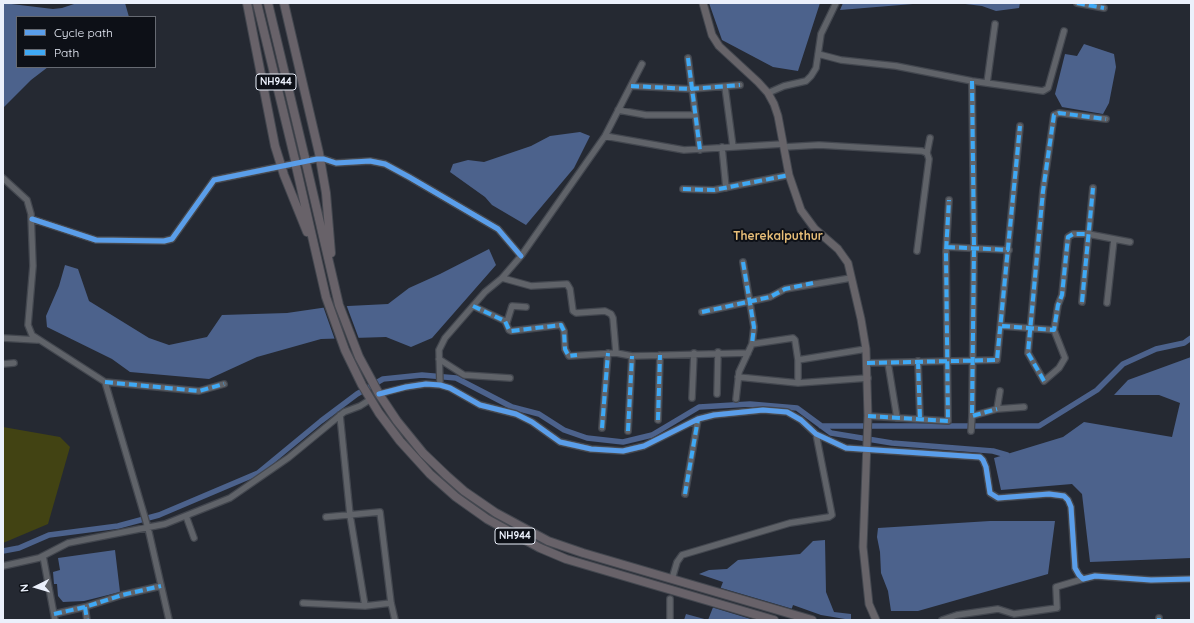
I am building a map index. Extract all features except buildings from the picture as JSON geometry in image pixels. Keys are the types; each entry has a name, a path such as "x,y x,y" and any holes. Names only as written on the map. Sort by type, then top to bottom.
{"highway":[{"path":"247,3 275,146 281,166 320,267"},
{"name":"NH944","path":"258,3 324,287 342,344 369,397 400,441 430,474 470,508 513,535 566,559 774,620"},
{"name":"NH944","path":"268,3 334,285 352,341 378,392 406,433 435,465 464,491 496,513 533,534 556,544 812,620"},
{"path":"284,3 320,158 330,236 331,272"}],"main road":[{"path":"703,3 712,35 718,46 768,93 778,116 789,175 801,210 815,229 838,249 848,263 866,349 868,378 867,448 863,548 869,604 876,620"}],"street":[{"path":"768,93 784,86 806,81 816,68 821,34 836,3"},
{"path":"1076,3 1104,8"},
{"path":"987,83 995,24"},
{"path":"818,54 841,60 896,66 972,82 1038,91 1046,90 1064,31"},
{"path":"688,58 700,150"},
{"path":"439,382 439,350 445,338 485,292 502,278 521,256 605,136 642,64"},
{"path":"971,431 974,248 972,82"},
{"path":"631,86 691,89 740,85"},
{"path":"725,87 733,147"},
{"path":"618,110 646,115 695,115"},
{"path":"1106,119 1060,113 1054,116 1043,191 1028,353 1044,381 1060,368 1065,358 1054,330 1058,305 1062,295 1068,237 1073,234 1088,234 1130,242"},
{"path":"867,363 998,360 1020,126"},
{"path":"605,136 684,150 700,150 722,147 819,145 922,151 927,153"},
{"path":"917,251 929,159 927,153 930,138"},
{"path":"722,147 726,188"},
{"path":"32,219 96,240 172,239 214,180 320,158 336,163 370,161 385,164 498,229 521,256"},
{"path":"682,190 726,188 789,175"},
{"path":"3,178 27,200 32,219 33,266 28,325 36,340 105,382 199,390 224,384"},
{"path":"1082,302 1093,188"},
{"path":"867,419 897,418 948,421 946,360 946,247 949,200"},
{"path":"1107,303 1114,239"},
{"path":"946,247 1009,250"},
{"path":"736,399 738,377 752,344 754,327 742,262"},
{"path":"502,278 531,286 567,284 570,289 573,311 576,313 605,311 611,314 613,318 616,353"},
{"path":"702,312 770,297 785,289 851,278"},
{"path":"473,306 507,322"},
{"path":"526,307 512,306 507,322 509,330 561,325 564,331 565,349 569,356 608,353 632,356 748,352"},
{"path":"1002,326 1054,330"},
{"path":"3,338 36,340"},
{"path":"752,344 793,338 795,340 798,360 798,383"},
{"path":"798,360 866,349"},
{"path":"717,394 718,352"},
{"path":"602,428 608,353"},
{"path":"692,398 694,353"},
{"path":"658,420 660,355"},
{"path":"628,431 632,356"},
{"path":"439,359 464,375 510,378"},
{"path":"918,361 920,419"},
{"path":"888,362 897,418"},
{"path":"3,364 14,363"},
{"path":"738,377 798,383 868,378"},
{"path":"105,382 147,526 169,620"},
{"path":"378,392 406,386 439,382 480,405 516,414 532,422 560,442 591,449 633,450 698,419 763,410 787,412 801,420 816,434 846,448 867,448 980,457 986,467 990,492 994,497 998,498 1049,494 1064,496 1068,500 1070,507 1075,568 1083,579"},
{"path":"997,409 1000,391"},
{"path":"3,566 30,561 68,544 147,526 165,524 230,498 288,458 340,415 369,397"},
{"path":"972,416 997,409 1024,407"},
{"path":"340,415 350,515 365,606"},
{"path":"685,494 698,419"},
{"path":"672,579 677,562 682,554 790,523 829,517 832,515 816,434"},
{"path":"326,517 380,512 382,515 391,603 395,620"},
{"path":"186,516 194,538"},
{"path":"43,556 55,617 122,595 161,586"},
{"path":"942,620 957,615 998,609 1014,614 1057,608 1056,587 1095,576 1151,580 1191,579"},
{"path":"670,599 670,620"},
{"path":"303,603 365,606 391,603"},
{"path":"85,607 87,620"}],"shaded area":[{"path":"3,427 60,437 70,447 48,524 3,543"}],"water":[{"path":"3,3 53,9 62,8 77,3 125,3 129,16 16,16 16,68 47,68 31,80 3,108"},
{"path":"709,3 820,3 798,71 773,67 722,40"},
{"path":"843,3 925,3 840,10"},
{"path":"957,3 1020,3 1019,8 996,11 982,6"},
{"path":"1084,44 1114,54 1116,67 1109,103 1103,114 1062,107 1055,94 1065,54 1077,56"},
{"path":"580,132 590,136 574,168 526,225 492,205 485,197 450,172 453,164 468,160 484,162 531,146 550,136"},
{"path":"489,249 496,265 432,338 411,347 386,337 321,339 257,357 209,379 130,372 112,359 47,327 46,316 59,286 65,265 78,269 89,301 149,338 169,345 207,337 222,315 287,313 328,307 388,304 409,288"},
{"path":"1191,357 1191,558 1090,562 1082,494 1072,484 1001,490 994,458 1063,437 1084,422 1172,437 1180,403 1159,395 1114,395 1128,380"},
{"path":"990,521 1055,521 1048,574 918,611 891,611 888,591 881,573 880,552 877,537 878,528"},
{"path":"825,540 826,592 834,612 851,614 851,620 821,615 793,605 788,620 708,620 723,582 699,574 709,570 727,569 738,560 800,554 813,541"},
{"path":"115,550 120,592 84,601 63,602 58,596 57,584 54,584 53,572 60,570 58,558"},
{"path":"686,614 708,620 684,620"}],"pier":[{"path":"346,304 359,339 335,340 323,306"},
{"path":"718,587 793,609 790,620 754,620 711,607"}],"waterway":[{"path":"821,426 1039,426 1097,390 1123,364 1156,349 1184,343 1191,338"},
{"path":"3,551 19,548 49,535 118,526 159,515 258,473 321,421 357,394 383,379 422,375 456,378 512,407 539,414 564,430 587,438 623,442 652,435 699,407 750,404 797,408 831,433 892,443 993,451 1007,455"}],"marked path":[{"path":"1077,3 1104,8"},
{"path":"688,58 700,150"},
{"path":"972,81 974,248 972,416 997,409"},
{"path":"631,86 691,89 740,85"},
{"path":"1044,381 1028,353 1043,191 1054,115 1059,113 1106,119"},
{"path":"867,363 997,360 1020,126"},
{"path":"683,189 714,190 789,175"},
{"path":"1082,302 1093,188"},
{"path":"868,416 948,421 946,252 949,200"},
{"path":"1002,326 1054,330 1058,305 1062,295 1068,237 1073,234 1088,234"},
{"path":"947,247 1009,250"},
{"path":"743,262 754,327 752,344"},
{"path":"702,312 770,297 785,289 813,283"},
{"path":"473,306 505,321 509,330 511,331 561,325 564,331 565,349 567,353 569,356 577,355"},
{"path":"602,428 608,353"},
{"path":"658,420 660,355"},
{"path":"628,431 632,356"},
{"path":"918,361 920,419"},
{"path":"105,382 199,391 224,384"},
{"path":"685,494 698,419"},
{"path":"54,614 161,586"},
{"path":"85,607 87,620"}],"cycle path":[{"path":"32,219 96,240 164,241 172,239 214,180 317,159 324,159 336,163 370,161 385,164 498,229 521,256"},
{"path":"379,394 406,387 426,384 440,385 450,388 480,405 516,414 532,422 560,442 591,449 623,451 644,446 698,419 714,415 763,410 787,412 801,420 816,434 846,448 980,457 986,467 990,493 998,498 1049,494 1064,496 1068,500 1071,507 1075,568 1083,579 1095,576 1151,580 1191,579"}],"district":[{"name":"Therekalputhur","path":"778,236"}]}
